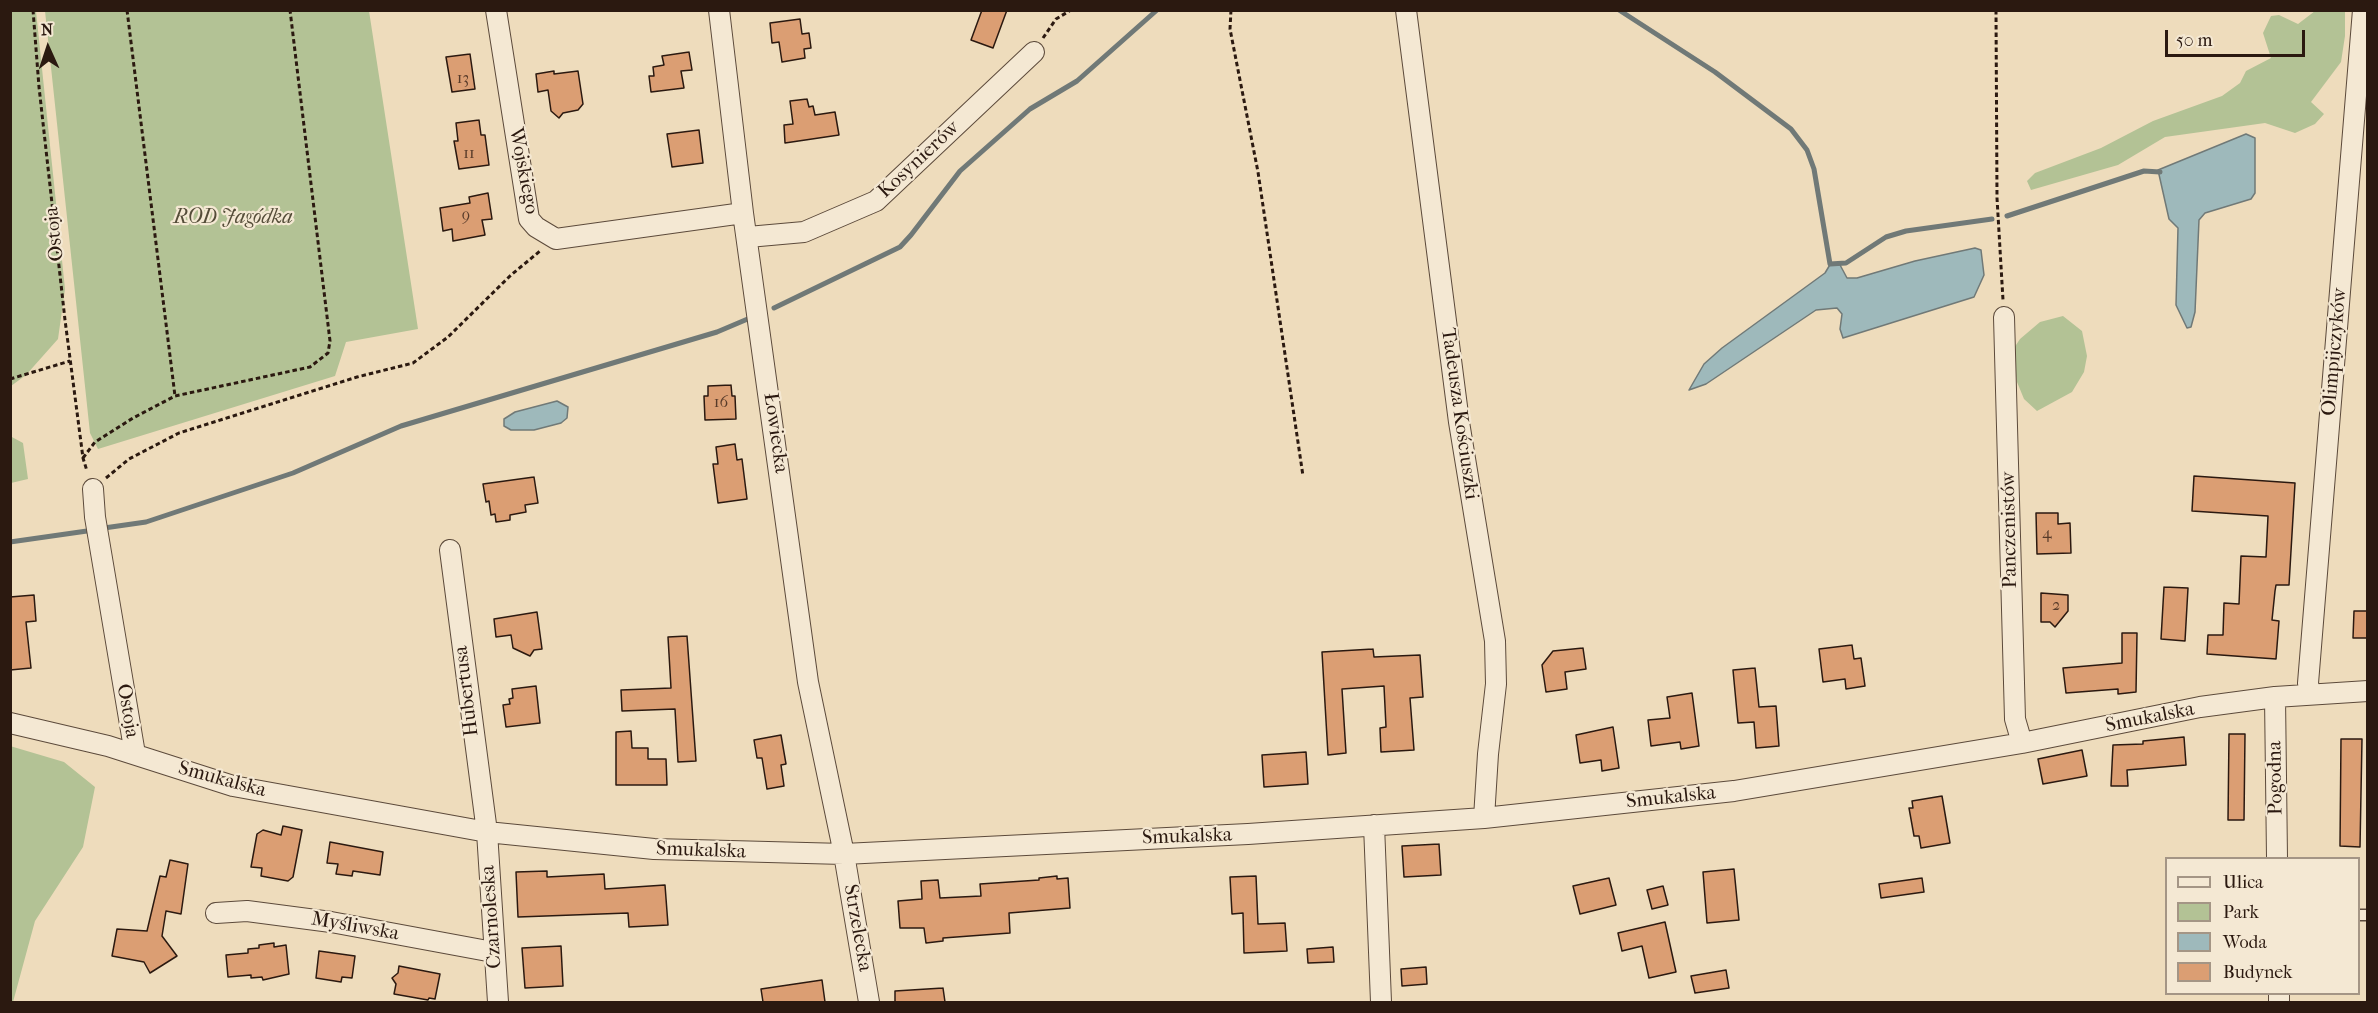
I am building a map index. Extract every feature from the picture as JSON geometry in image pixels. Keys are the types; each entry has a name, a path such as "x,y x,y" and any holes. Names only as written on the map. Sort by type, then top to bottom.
{"street":[{"name":"Wojskiego","path":"496,10 529,219 536,228 556,239"},
{"name":"Łowiecka","path":"719,10 743,213 808,682 844,854"},
{"name":"Tadeusza Kościuszki","path":"1406,10 1458,410 1495,641 1496,684 1484,818"},
{"name":"Olimpijczyków","path":"2310,694 2308,683 2363,10"},
{"name":"Kosynierów","path":"748,237 804,232 876,201 1034,52"},
{"path":"556,239 743,213"},
{"name":"Panczenistów","path":"2004,317 2015,719 2022,743"},
{"name":"Ostoja","path":"93,489 95,517 135,754"},
{"name":"Hubertusa","path":"450,550 487,832"},
{"name":"Smukalska","path":"10,723 25,724 135,754 233,786 487,832 654,849 844,854 1248,834 1484,818 1746,789 2022,743 2200,707 2275,697 2367,691"},
{"name":"Pogodna","path":"2275,697 2277,857"},
{"path":"1374,825 1381,1002"},
{"name":"Czarnoleska","path":"487,832 498,1002"},
{"name":"Strzelecka","path":"844,854 869,1002"},
{"name":"Myśliwska","path":"216,913 247,911 321,921 493,952"}],"path":[{"name":"Ostoja","path":"33,10 40,99 83,458 95,442 133,418 175,396"},
{"path":"127,10 175,396 310,368 328,354 330,341 290,10"},
{"path":"1034,52 1056,19 1071,10"},
{"path":"1231,10 1231,35 1258,172 1303,476"},
{"path":"1996,10 1997,198 2004,317"},
{"path":"93,489 129,459 179,433 357,377 413,363 448,337 511,275 556,239"},
{"path":"10,379 70,361"}],"green space":[{"path":"11,10 36,11 65,289 58,339 26,375 11,386"},
{"name":"ROD Jagódka","path":"45,11 369,11 418,329 346,342 335,376 98,449 90,433"},
{"path":"2315,11 2345,11 2345,36 2341,62 2311,102 2324,114 2315,124 2295,133 2265,123 2165,137 2118,165 2031,190 2027,181 2035,173 2101,148 2153,121 2222,96 2240,83 2246,71 2271,58 2263,33 2271,16 2279,15 2298,24"},
{"path":"2063,316 2082,331 2087,356 2084,372 2072,392 2037,411 2024,399 2017,382 2012,351 2020,339 2040,322"},
{"path":"10,436 23,443 28,479 11,483"},
{"path":"10,746 64,762 95,787 83,847 35,921 13,1002 10,1002"}],"water":[{"path":"2246,134 2255,138 2255,193 2251,199 2205,213 2199,220 2195,312 2191,327 2187,328 2176,305 2178,228 2169,219 2158,170"},
{"path":"1975,248 1981,250 1984,275 1974,297 1843,338 1840,329 1842,314 1837,308 1816,310 1706,384 1689,390 1704,364 1722,348 1825,273 1831,263 1839,263 1847,278 1857,278 1915,261"},
{"path":"557,401 568,407 567,418 561,423 534,430 511,430 504,426 504,419 515,412"}],"building":[{"path":"982,10 1007,10 993,48 971,40"},
{"path":"800,19 802,34 809,33 811,48 804,49 805,58 782,62 779,42 772,43 770,23"},
{"path":"689,52 692,70 681,71 684,88 651,92 649,76 654,76 653,67 664,65 662,56"},
{"path":"470,54 475,89 452,92 446,57"},
{"path":"554,71 554,74 578,71 583,104 578,110 563,113 559,118 551,111 548,90 538,92 536,74"},
{"path":"807,99 809,107 813,106 815,115 835,112 839,135 785,143 784,125 793,124 790,101"},
{"path":"479,120 481,135 485,135 489,165 459,169 454,141 458,141 456,123"},
{"path":"699,130 703,163 672,167 667,134"},
{"path":"488,193 492,219 482,220 485,235 453,241 452,229 443,231 440,208 470,203 469,197"},
{"path":"731,385 732,396 735,396 736,419 705,420 704,396 708,396 708,386"},
{"path":"735,444 737,460 742,459 747,499 718,503 713,464 718,464 716,447"},
{"path":"2194,476 2295,483 2289,585 2276,585 2275,591 2272,620 2279,621 2276,659 2207,654 2208,635 2223,635 2224,603 2239,604 2241,556 2266,557 2268,516 2192,511"},
{"path":"534,477 538,503 525,505 526,512 510,515 510,520 496,522 495,514 491,515 489,501 486,502 483,484"},
{"path":"2036,513 2058,513 2058,524 2070,523 2071,553 2037,554"},
{"path":"2164,587 2188,588 2185,641 2161,639"},
{"path":"2041,593 2068,595 2068,611 2055,627 2050,622 2041,622"},
{"path":"34,595 36,621 26,622 31,668 10,670 10,597"},
{"path":"2354,611 2367,611 2367,638 2353,638"},
{"path":"537,612 542,649 534,650 530,656 513,648 511,635 496,637 494,619"},
{"path":"2122,633 2137,633 2136,692 2118,694 2118,689 2066,693 2063,668 2122,663"},
{"path":"687,636 696,761 678,762 675,709 622,711 621,690 671,688 668,637"},
{"path":"1852,645 1854,659 1861,658 1865,686 1846,689 1845,679 1823,682 1819,649"},
{"path":"1583,648 1586,669 1565,672 1567,689 1546,692 1542,665 1553,651"},
{"path":"1373,649 1374,657 1420,655 1423,697 1410,698 1414,750 1381,752 1380,728 1386,727 1384,686 1342,689 1346,753 1328,755 1322,652"},
{"path":"1755,668 1759,707 1776,706 1779,746 1756,748 1754,722 1738,723 1733,670"},
{"path":"536,686 540,723 506,727 503,705 510,704 509,699 513,698 512,689"},
{"path":"1692,693 1699,746 1681,749 1680,742 1651,746 1648,720 1670,718 1667,697"},
{"path":"1613,727 1619,768 1602,771 1601,760 1580,763 1576,735"},
{"path":"631,731 632,748 648,748 648,759 666,759 667,785 616,785 616,732"},
{"path":"2229,734 2245,734 2244,820 2228,820"},
{"path":"781,735 786,764 781,765 784,786 767,789 762,758 757,758 754,740"},
{"path":"2184,737 2186,765 2127,770 2128,786 2111,786 2113,745 2143,744 2143,741"},
{"path":"2341,739 2362,739 2360,847 2340,846"},
{"path":"2082,750 2087,776 2043,784 2038,759"},
{"path":"1306,752 1308,784 1264,787 1262,755"},
{"path":"1942,796 1950,843 1921,848 1919,836 1914,836 1909,808 1913,808 1912,801"},
{"path":"283,826 302,830 293,877 288,881 261,876 262,868 251,867 257,834 263,830 281,835"},
{"path":"330,842 383,852 380,875 353,871 352,876 336,874 338,864 327,863"},
{"path":"1439,844 1441,875 1404,877 1402,846"},
{"path":"170,860 188,864 181,914 166,911 162,936 177,956 150,973 144,962 112,956 117,929 147,931 160,876 166,877"},
{"path":"1734,869 1739,920 1707,923 1703,872"},
{"path":"547,871 547,877 604,874 605,889 665,885 668,925 629,927 628,913 518,917 516,872"},
{"path":"1057,876 1057,879 1068,878 1070,908 1009,913 1010,933 943,938 943,941 926,943 924,928 900,928 898,901 922,899 921,881 938,880 940,898 981,896 980,884 1039,880 1039,878"},
{"path":"1256,876 1258,924 1285,923 1287,951 1244,953 1243,913 1232,914 1230,877"},
{"path":"1609,878 1616,905 1580,914 1573,886"},
{"path":"1922,878 1924,892 1881,898 1879,884"},
{"path":"1663,886 1668,905 1652,909 1647,890"},
{"path":"1665,922 1676,972 1649,978 1642,946 1622,951 1618,933"},
{"path":"274,943 274,947 286,945 289,974 263,980 262,977 251,978 251,975 228,977 226,955 248,953 248,949"},
{"path":"561,946 563,986 525,988 522,948"},
{"path":"1333,947 1334,962 1308,963 1307,949"},
{"path":"319,951 355,956 352,978 342,977 341,982 316,978"},
{"path":"399,966 440,974 435,999 429,998 428,1000 394,994 396,984 392,978 398,973"},
{"path":"1426,967 1427,984 1402,986 1401,969"},
{"path":"1726,970 1729,988 1695,993 1691,976"},
{"path":"822,980 825,1002 763,1002 761,989"},
{"path":"943,988 945,1002 895,1002 895,991"}],"waterway":[{"path":"774,308 900,247 960,171 1030,109 1077,81 1157,10"},
{"path":"1619,10 1715,72 1791,129 1807,150 1814,169 1830,264 1846,263 1886,237 1906,231 1992,219"},
{"path":"2007,216 2144,171 2160,172"},
{"path":"104,528 146,522 293,473 401,426 717,332 750,318"},
{"path":"10,542 87,531"}]}
